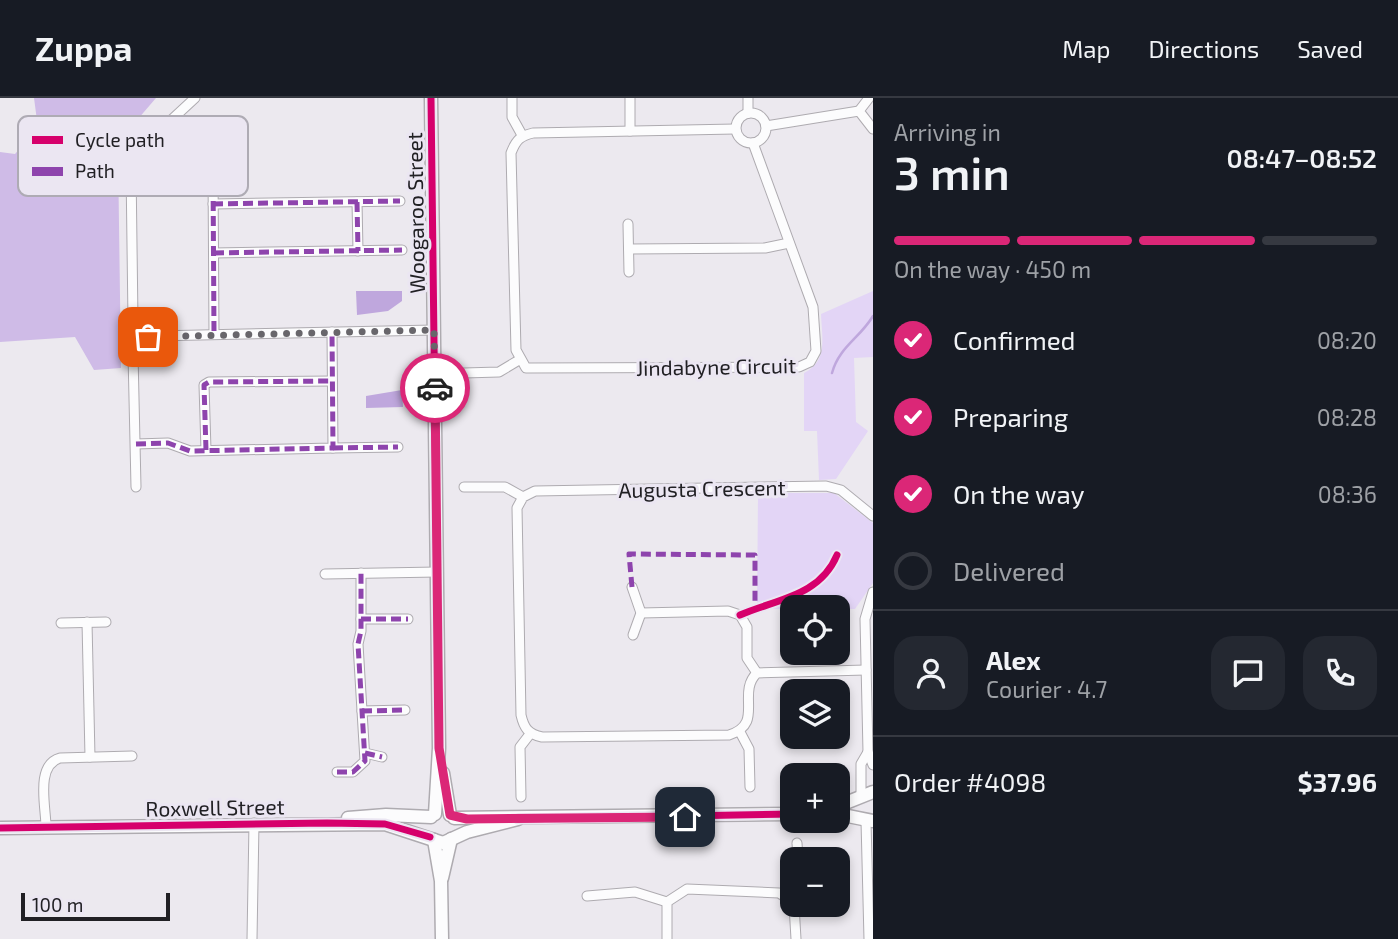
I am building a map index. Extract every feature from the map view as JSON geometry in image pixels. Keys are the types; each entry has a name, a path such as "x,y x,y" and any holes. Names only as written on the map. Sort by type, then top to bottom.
{"main road":[{"name":"Woogaroo Street","path":"431,98 439,748 433,816 427,827 441,881 442,939"},
{"name":"Woogaroo Street","path":"439,748 452,816 457,827 441,881"},
{"path":"864,795 856,808 866,819"},
{"path":"433,816 519,819 780,814"},
{"name":"Roxwell Street","path":"327,823 356,816 433,816"},
{"path":"432,839 443,843 519,819"},
{"name":"Roxwell Street","path":"0,828 254,823 385,824 432,839"}],"street":[{"path":"176,116 195,98"},
{"path":"512,98 512,117 522,135"},
{"path":"630,98 630,131"},
{"path":"748,98 748,113"},
{"path":"766,126 859,111 869,98"},
{"path":"859,111 873,129"},
{"path":"748,113 760,116 766,126 763,137 753,143 741,140 736,129 738,119 748,113"},
{"path":"522,135 736,129"},
{"path":"464,373 499,372 519,360 516,350 511,153 522,135"},
{"name":"Jindabyne Circuit","path":"519,360 526,368 537,370 799,367 810,362 816,351 813,307 753,143"},
{"path":"131,196 133,321 142,340"},
{"path":"213,196 214,334"},
{"path":"213,204 400,201"},
{"path":"357,202 358,251"},
{"path":"628,224 629,272"},
{"path":"629,249 765,248 789,243"},
{"path":"214,253 402,250"},
{"path":"136,487 134,354 142,340 155,335 434,330"},
{"path":"332,332 333,448"},
{"path":"206,450 204,386 209,382 332,381"},
{"path":"136,444 168,443 190,451 398,447"},
{"name":"Augusta Crescent","path":"464,487 505,487 523,497 535,491 826,486 841,490 873,516"},
{"path":"523,497 517,508 521,715 523,726 530,734 542,737 729,735 740,732 747,723 748,688 757,673"},
{"path":"325,574 437,572"},
{"path":"337,772 353,772 360,768 365,753 358,644 361,573"},
{"path":"632,587 641,614 633,635"},
{"path":"873,592 865,619 868,752 873,765"},
{"path":"641,614 728,611 740,615 747,628 747,657 757,673"},
{"path":"361,619 408,619"},
{"path":"87,622 90,757"},
{"path":"61,623 106,622"},
{"path":"757,673 866,670"},
{"path":"362,711 405,710"},
{"path":"740,732 749,749 750,788"},
{"path":"521,797 520,747 530,734"},
{"path":"864,795 861,764 868,752"},
{"path":"365,753 382,757"},
{"path":"46,827 47,766 60,758 132,756"},
{"path":"866,819 869,939"},
{"path":"252,939 254,823"},
{"path":"797,843 797,847"},
{"path":"667,902 687,889 780,900"},
{"path":"587,895 635,892 667,902"},
{"path":"667,902 667,939"},
{"path":"793,917 796,939"}],"shaded area":[{"path":"34,98 156,98 140,116 36,116"},
{"path":"18,151 18,196 119,196 121,368 94,370 75,337 0,342 0,152 15,154"},
{"path":"356,291 402,291 402,301 388,311 357,315"},
{"path":"873,291 873,357 854,358 856,422 868,431 836,479 819,480 817,431 804,431 804,373 812,368 820,356 821,314"},
{"path":"402,390 403,407 366,408 366,396"},
{"path":"758,493 834,493 873,523 873,583 855,609 850,609 850,595 780,595 780,609 757,609"}],"waterway":[{"path":"832,373 845,349 873,316"}],"marked path":[{"path":"213,196 214,334"},
{"path":"213,204 400,201"},
{"path":"357,202 358,251"},
{"path":"214,253 402,250"},
{"path":"136,444 168,443 190,451 333,448 332,332"},
{"path":"206,450 204,385 209,382 332,381"},
{"path":"333,448 398,447"},
{"path":"632,587 629,554 755,555 755,608"},
{"path":"337,772 353,772 365,761 358,644 361,631 361,573"},
{"path":"361,619 408,619"},
{"path":"362,711 405,710"},
{"path":"365,753 382,757"}],"cycle path":[{"path":"431,98 439,748"},
{"path":"740,615 809,588 829,569 837,555"},
{"path":"518,819 780,814"},
{"path":"0,828 385,824 430,837"}],"way so far":[{"path":"148,337 434,330 435,388"}],"route":[{"path":"435,388 439,748 450,815 467,819 685,817"}]}
